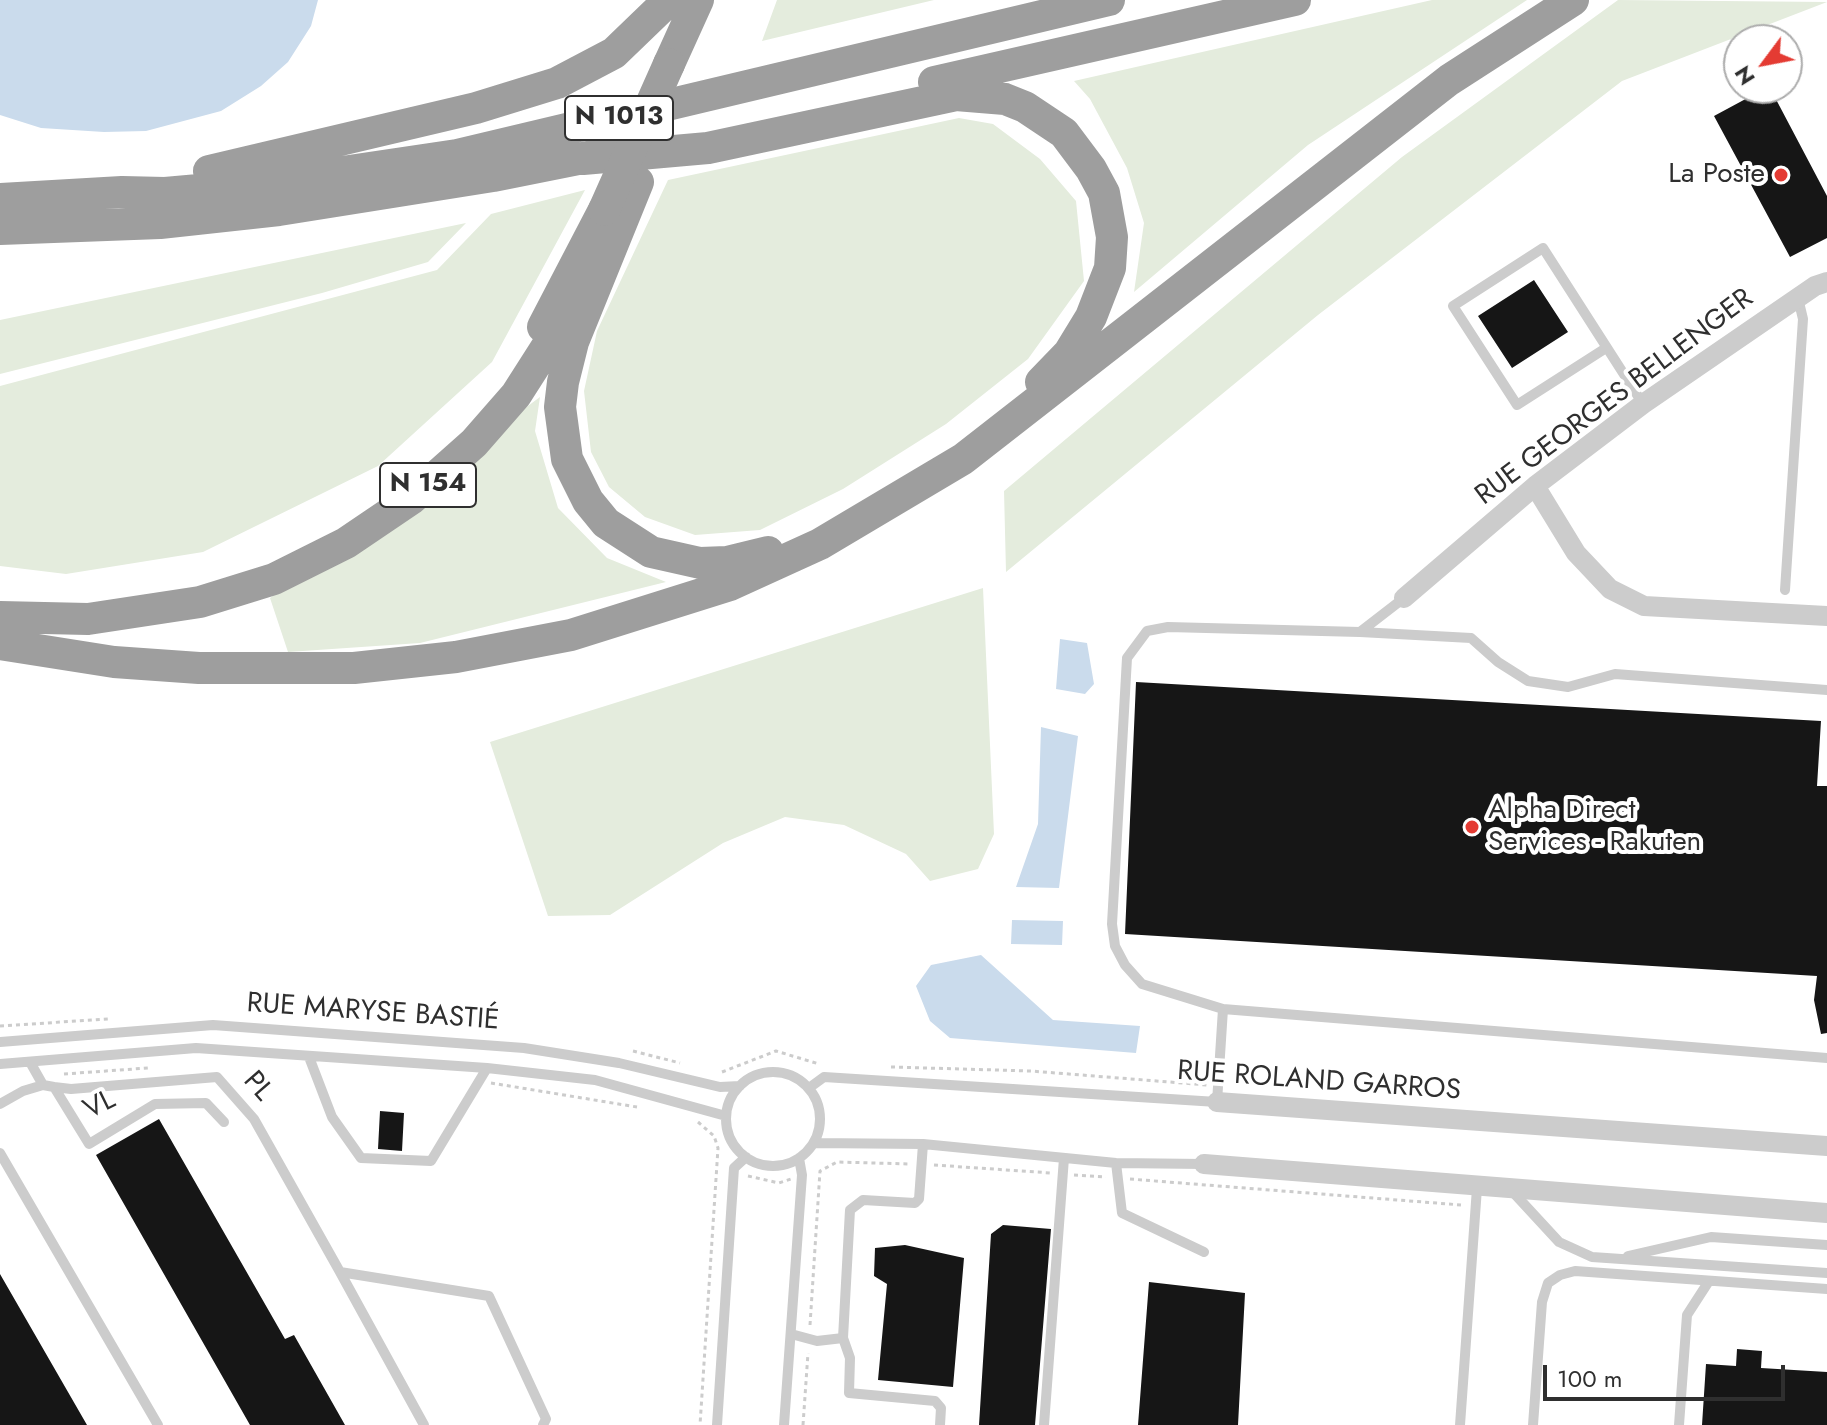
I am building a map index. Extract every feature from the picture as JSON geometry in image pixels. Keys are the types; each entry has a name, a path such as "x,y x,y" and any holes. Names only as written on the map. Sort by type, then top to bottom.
{"highway":[{"path":"122,192 152,179 295,153 547,87 614,53 640,32 669,0"},
{"name":"N 154","path":"0,617 88,619 200,602 274,579 379,522 453,462 516,395 560,330 638,182 680,63 698,0"},
{"name":"N 154","path":"0,604 71,607 194,588 273,562 311,545 369,510 435,458 473,422 512,375 559,300 680,63 717,0"},
{"name":"N 1013","path":"0,199 122,192 165,193 255,185 469,153 1109,0"},
{"name":"N 1013","path":"0,229 160,223 279,210 583,159 1295,0"},
{"path":"0,644 114,662 199,668 354,668 456,657 571,635 730,585 820,544 963,459 1449,80 1573,0"},
{"path":"583,159 708,148 956,95 1005,99 1025,107 1064,133 1091,169 1110,217 1110,268 1082,334 1055,367 1009,409 931,464 824,527 761,555 727,562 675,559 651,552 606,523 575,476 562,431 563,382 573,342 638,182"}],"street":[{"name":"RUE GEORGES BELLENGER","path":"1404,598 1535,486 1643,404 1798,298 1827,282"},
{"path":"1535,486 1576,553 1610,589 1644,606 1827,616"},
{"name":"RUE ROLAND GARROS","path":"1218,1094 1827,1146"},
{"path":"1204,1164 1476,1197 1510,1189 1827,1213"}],"lane":[{"path":"1606,348 1517,405 1453,306 1543,248 1643,404"},
{"path":"1785,590 1803,319 1798,298"},
{"path":"1360,632 1404,598"},
{"path":"1827,608 1827,616"},
{"path":"1827,690 1615,674 1568,687 1528,681 1498,662 1471,638 1168,627 1147,631 1127,658 1112,924 1115,946 1125,965 1142,984 1223,1009 1827,1058"},
{"path":"1218,1094 1223,1009"},
{"name":"RUE MARYSE BASTIÉ","path":"0,1042 213,1025 524,1048 619,1063 720,1087 740,1086"},
{"name":"RUE MARYSE BASTIÉ","path":"0,1064 196,1048 487,1068 595,1080 726,1116"},
{"path":"309,1057 332,1117 361,1158 431,1161 487,1068"},
{"name":"VL","path":"30,1062 89,1144 155,1104 206,1103 224,1122"},
{"path":"775,1071 799,1079 809,1088 821,1115 814,1143 799,1158 773,1166 746,1157 735,1146 726,1116 740,1086 750,1078 775,1071"},
{"name":"PL","path":"48,1086 71,1089 217,1077 254,1119 424,1425"},
{"name":"RUE ROLAND GARROS","path":"809,1088 824,1077 1218,1094"},
{"path":"0,1104 23,1091 48,1086"},
{"path":"814,1143 923,1144 1116,1163 1204,1164"},
{"path":"923,1144 919,1199 915,1203 863,1200 850,1210 843,1338 850,1358 849,1393 935,1401 941,1408 940,1425"},
{"path":"0,1153 158,1425"},
{"path":"717,1425 734,1171 746,1157"},
{"path":"784,1425 802,1175 799,1158"},
{"path":"1044,1425 1064,1158"},
{"path":"1116,1163 1122,1213 1204,1252"},
{"path":"1510,1189 1559,1242 1592,1257 1827,1273"},
{"path":"1460,1425 1476,1197"},
{"path":"1615,1259 1711,1237 1827,1245"},
{"path":"1533,1425 1542,1302 1548,1283 1575,1271 1827,1289"},
{"path":"340,1272 489,1296 546,1419 543,1425"},
{"path":"1679,1425 1687,1315 1709,1281"},
{"path":"791,1334 809,1339 843,1338"}],"path":[{"path":"0,1026 123,1018"},
{"path":"623,1050 681,1063"},
{"path":"709,1071 722,1073 736,1069 756,1057 776,1051 819,1064"},
{"path":"879,1066 1031,1071 1218,1094"},
{"path":"718,1158 734,1171 779,1183 802,1175"},
{"path":"803,1425 820,1171 837,1162 923,1164 1476,1197"}],"green space":[{"path":"777,0 934,0 762,41"},
{"path":"1432,0 1527,0 1308,145 1134,292 1144,223 1127,168 1090,99 1074,81"},
{"path":"1618,0 1827,2 1770,24 1723,24 1723,42 1622,81 1318,315 1006,572 1004,491 1402,157"},
{"path":"959,118 993,124 1040,159 1076,201 1084,281 1028,359 946,424 843,489 760,530 695,535 645,517 609,487 591,452 584,391 597,331 668,180"},
{"path":"585,190 492,362 378,466 203,552 66,574 0,566 0,386 437,270 491,214"},
{"path":"466,223 428,262 322,293 0,374 0,320"},
{"path":"540,397 535,431 558,508 607,558 666,582 420,643 288,652 270,598"},
{"path":"983,588 994,834 978,869 930,881 906,854 844,825 785,817 723,843 610,915 548,916 490,742"}],"water":[{"path":"0,0 318,0 311,26 288,62 261,86 221,111 146,131 104,132 41,128 0,115"},
{"path":"1060,639 1087,643 1094,684 1085,694 1056,689"},
{"path":"1041,727 1078,736 1059,888 1016,887 1038,824"},
{"path":"1012,920 1063,921 1062,945 1011,944"},
{"path":"981,955 1053,1020 1140,1026 1136,1053 950,1038 930,1021 916,986 931,965"}],"building":[{"name":"La Poste","path":"1736,104 1778,104 1827,196 1827,238 1790,257 1714,116"},
{"path":"1534,280 1568,332 1512,368 1478,316"},
{"name":"Alpha Direct Services - Rakuten","path":"1136,682 1821,721 1817,786 1827,786 1827,1033 1821,1034 1814,1000 1817,976 1125,934"},
{"path":"380,1111 404,1113 402,1151 378,1149"},
{"path":"159,1119 285,1339 294,1335 345,1425 250,1425 96,1155"},
{"path":"1003,1225 1051,1229 1035,1425 979,1425 991,1234"},
{"path":"905,1245 964,1258 953,1387 878,1380 887,1284 874,1276 875,1248"},
{"path":"0,1274 87,1425 0,1425"},
{"path":"1149,1282 1245,1293 1238,1425 1138,1425"},
{"path":"1737,1349 1762,1351 1761,1368 1827,1372 1827,1425 1702,1425 1706,1364 1736,1366"}],"place":[{"name":"La Poste","path":"1781,175"},
{"name":"Alpha Direct Services - Rakuten","path":"1472,827"}]}
